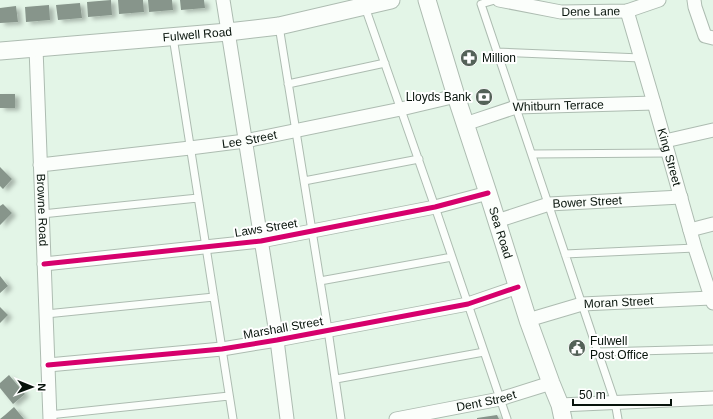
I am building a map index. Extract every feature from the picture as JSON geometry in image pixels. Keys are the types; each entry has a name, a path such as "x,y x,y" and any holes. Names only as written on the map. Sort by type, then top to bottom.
{"street":[{"path":"223,0 277,340 287,419"},
{"name":"Fulwell Road","path":"0,51 173,37 279,26 391,0"},
{"name":"Sea Road","path":"427,0 456,96 528,320 561,412"},
{"name":"Dene Lane","path":"499,0 561,12 627,11 659,0"},
{"path":"694,0 705,36 713,38"},
{"name":"King Street","path":"627,11 695,248 712,300"},
{"name":"Browne Road","path":"36,48 49,417"},
{"name":"Lee Street","path":"40,165 245,141 401,109 456,96"},
{"name":"Whitburn Terrace","path":"465,124 516,107 654,103"},
{"path":"667,147 713,130"},
{"name":"Laws Street","path":"44,264 261,241 435,207 488,193"},
{"name":"Bower Street","path":"497,221 549,204 681,197"},
{"path":"690,230 713,224"},
{"name":"Marshall Street","path":"48,365 222,349 277,340 468,304 518,287"},
{"name":"Moran Street","path":"528,320 582,304 712,300"},
{"name":"Dent Street","path":"396,419 500,399 551,382"},
{"path":"561,412 614,402 713,398"}],"lane":[{"path":"495,0 481,4 598,352 618,419"},
{"path":"365,7 419,159 507,419"},
{"path":"279,26 336,379 341,419"},
{"path":"173,37 233,419"},
{"path":"497,52 641,58"},
{"path":"288,84 385,63"},
{"path":"532,154 667,147"},
{"path":"304,181 419,159"},
{"path":"42,214 198,198"},
{"path":"565,254 695,248"},
{"path":"320,281 452,257"},
{"path":"46,314 214,297"},
{"path":"598,352 713,349"},
{"path":"336,379 484,352"},
{"path":"49,417 229,396"}],"building":[{"path":"111,0 112,15 88,17 87,2"},
{"path":"118,0 143,0 144,12 119,14"},
{"path":"148,0 172,0 173,10 149,12"},
{"path":"180,0 204,0 205,8 181,10"},
{"path":"80,3 82,18 58,20 56,5"},
{"path":"49,5 50,20 26,22 25,7"},
{"path":"16,6 18,22 0,23 0,8"},
{"path":"0,94 15,94 15,108 0,108"},
{"path":"0,167 12,179 3,189 0,186"},
{"path":"3,204 12,213 0,225 0,206"},
{"path":"0,276 8,286 0,293"},
{"path":"0,307 8,315 0,323"},
{"path":"9,375 25,394 13,404 0,388 0,383"},
{"path":"14,407 24,419 0,419 5,415"},
{"path":"497,415 499,419 477,419 477,418"}],"cycle path":[{"path":"44,264 261,241 435,207 488,193"},
{"path":"48,365 222,349 277,340 468,304 518,287"}],"place":[{"name":"Million","path":"469,58"},
{"name":"Lloyds Bank","path":"484,97"},
{"name":"Fulwell Post Office","path":"577,348"}]}
